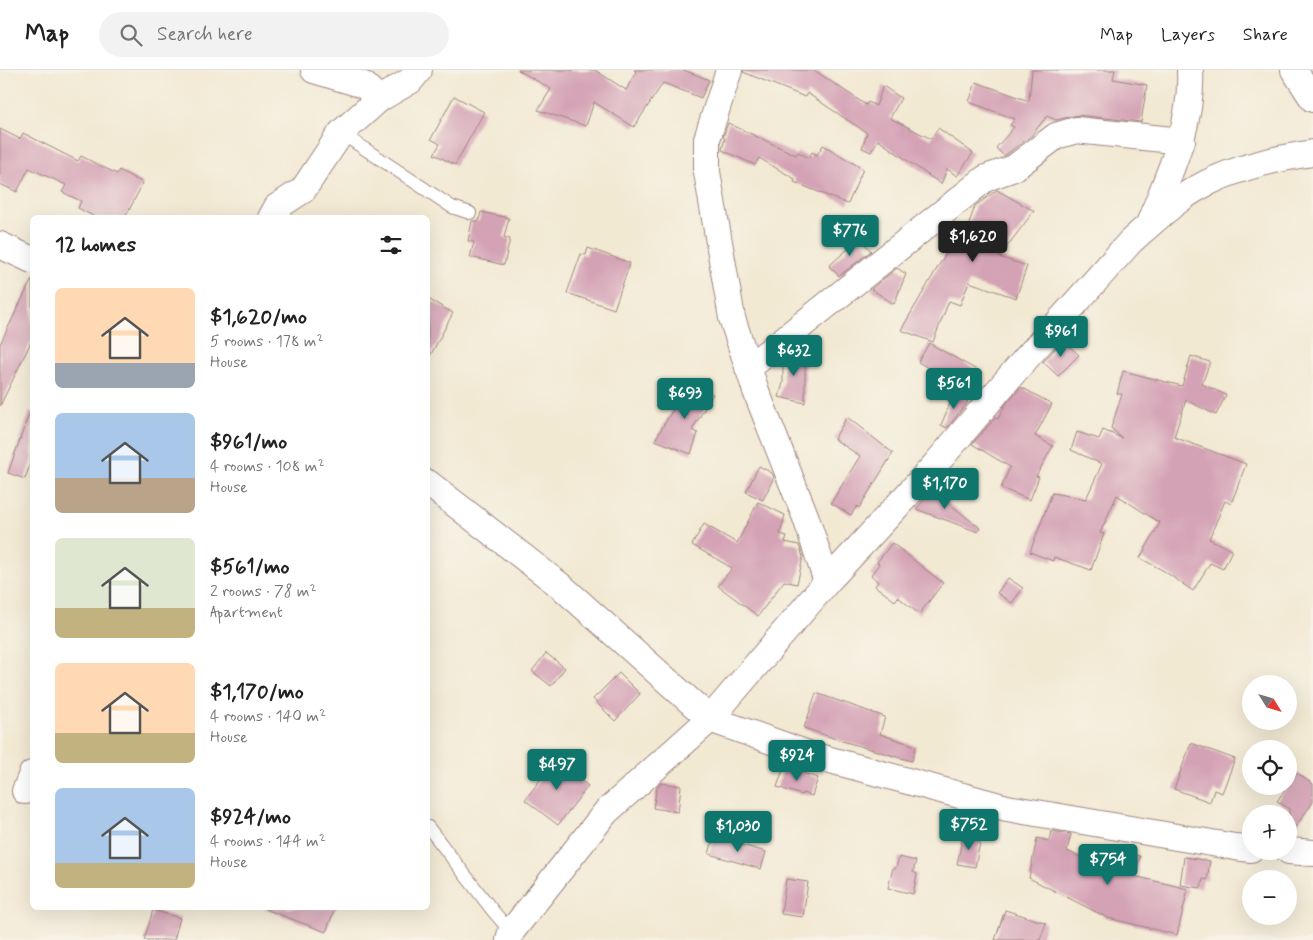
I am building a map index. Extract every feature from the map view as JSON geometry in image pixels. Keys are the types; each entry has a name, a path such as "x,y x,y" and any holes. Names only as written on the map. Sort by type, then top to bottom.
{"street":[{"path":"314,70 364,85 378,99"},
{"path":"273,215 277,207 303,190 341,133 378,99 410,81 419,70"},
{"path":"729,70 707,139 707,172 732,318 748,368 806,518 827,582"},
{"path":"1148,225 1182,141 1191,87 1190,70"},
{"path":"1294,70 1313,99"},
{"path":"748,368 986,178 1014,168 1056,136 1076,130 1182,141"},
{"path":"510,936 606,812 710,719 827,582 934,466 1014,372 1130,242 1187,194 1228,174 1279,158 1313,153"},
{"path":"0,245 30,259"},
{"path":"430,484 562,587 710,719 808,754 1007,808 1115,828 1242,847"},
{"path":"1297,852 1313,853"}],"lane":[{"path":"341,133 452,207 470,213"},
{"path":"430,830 510,936"}],"building":[{"path":"518,70 595,70 626,90 636,72 634,70 684,70 709,80 701,98 663,83 634,127 594,102 586,126 538,110 551,89"},
{"path":"744,70 814,70 866,105 868,102 876,106 883,86 901,98 890,118 931,139 938,128 973,153 957,176 947,169 941,184 878,140 871,152 862,148 867,133 807,93 805,97 743,72"},
{"path":"1032,70 1115,70 1113,79 1147,85 1141,122 1078,115 1056,120 1047,116 1031,136 1004,156 996,148 1014,127 1010,125 1015,119 969,102 976,82 1029,101"},
{"path":"454,96 484,112 455,165 434,154 440,144 431,139"},
{"path":"728,123 796,155 798,152 809,158 812,152 817,155 823,145 863,169 848,204 794,182 795,179 759,158 755,165 722,150 725,138 723,137"},
{"path":"0,129 20,139 23,133 78,161 81,156 117,174 119,170 143,183 127,215 91,215 78,208 81,201 62,192 66,185 29,168 17,192 0,184"},
{"path":"997,190 1034,211 999,257 1027,266 1016,298 969,282 960,305 949,301 933,342 901,330 956,236 964,238 975,206"},
{"path":"481,212 509,218 504,237 510,239 504,265 470,257 474,242 468,241 472,221 479,221"},
{"path":"860,238 871,251 839,276 829,266"},
{"path":"588,248 630,263 614,309 567,293 581,254 586,255"},
{"path":"897,268 906,274 894,304 871,289"},
{"path":"30,283 30,344 0,406 0,344"},
{"path":"430,300 453,313 430,356"},
{"path":"1063,340 1079,355 1058,376 1043,362"},
{"path":"929,343 982,373 971,395 935,376 937,373 918,362"},
{"path":"793,351 805,352 805,403 779,397 783,383 783,360"},
{"path":"1191,356 1210,362 1202,384 1226,395 1216,415 1186,400 1174,437 1246,464 1231,504 1225,501 1209,539 1232,550 1223,569 1210,563 1193,591 1164,571 1140,558 1160,523 1117,495 1100,533 1104,534 1091,570 1054,557 1053,561 1030,552 1052,493 1086,499 1102,464 1071,450 1077,432 1099,439 1103,430 1122,438 1111,428 1122,394 1117,394 1123,371 1182,386"},
{"path":"687,385 694,389 696,385 713,394 692,430 698,433 691,454 655,440"},
{"path":"1021,387 1052,404 1035,436 1053,446 1036,476 1039,477 1030,500 1001,488 1010,467 972,444 995,418 998,419 1006,404"},
{"path":"954,394 968,402 947,428 941,425"},
{"path":"30,411 30,464 25,479 8,473"},
{"path":"847,417 893,453 859,508 857,506 851,515 831,503 860,456 834,439"},
{"path":"759,466 772,473 774,477 763,500 746,492"},
{"path":"935,487 950,499 947,502 980,528 978,532 916,509"},
{"path":"758,502 785,515 780,534 787,536 785,542 799,545 803,557 797,584 784,581 758,616 718,586 732,568 692,545 704,524 737,543"},
{"path":"892,543 943,583 919,614 898,597 895,601 875,586 878,582 871,575 879,564 877,562"},
{"path":"1008,578 1023,588 1012,603 997,593"},
{"path":"546,653 565,668 551,686 532,671"},
{"path":"619,673 640,694 615,721 593,699"},
{"path":"816,693 885,717 880,734 916,746 912,761 804,728"},
{"path":"1191,743 1235,759 1222,793 1214,790 1210,802 1174,789"},
{"path":"557,757 576,771 573,774 588,786 558,825 525,800"},
{"path":"784,767 818,778 812,796 803,793 802,795 777,787"},
{"path":"1297,773 1313,784 1313,802 1297,825 1297,805 1283,805 1277,801 1281,795 1297,795"},
{"path":"661,783 681,786 678,812 653,808 657,787"},
{"path":"1051,831 1071,834 1067,851 1114,872 1120,851 1140,856 1134,876 1188,889 1177,935 1108,918 1029,878 1037,838 1049,841"},
{"path":"963,835 981,838 975,867 957,864"},
{"path":"714,837 766,852 761,869 709,854"},
{"path":"899,857 916,861 913,872 917,874 913,894 888,888 893,868 896,868"},
{"path":"1184,857 1210,861 1207,880 1203,879 1201,888 1180,885"},
{"path":"786,879 808,882 803,917 781,914"},
{"path":"153,910 180,918 174,940 144,940"},
{"path":"268,910 334,910 326,932"},
{"path":"1005,910 1046,923 1040,940 995,940"}]}
